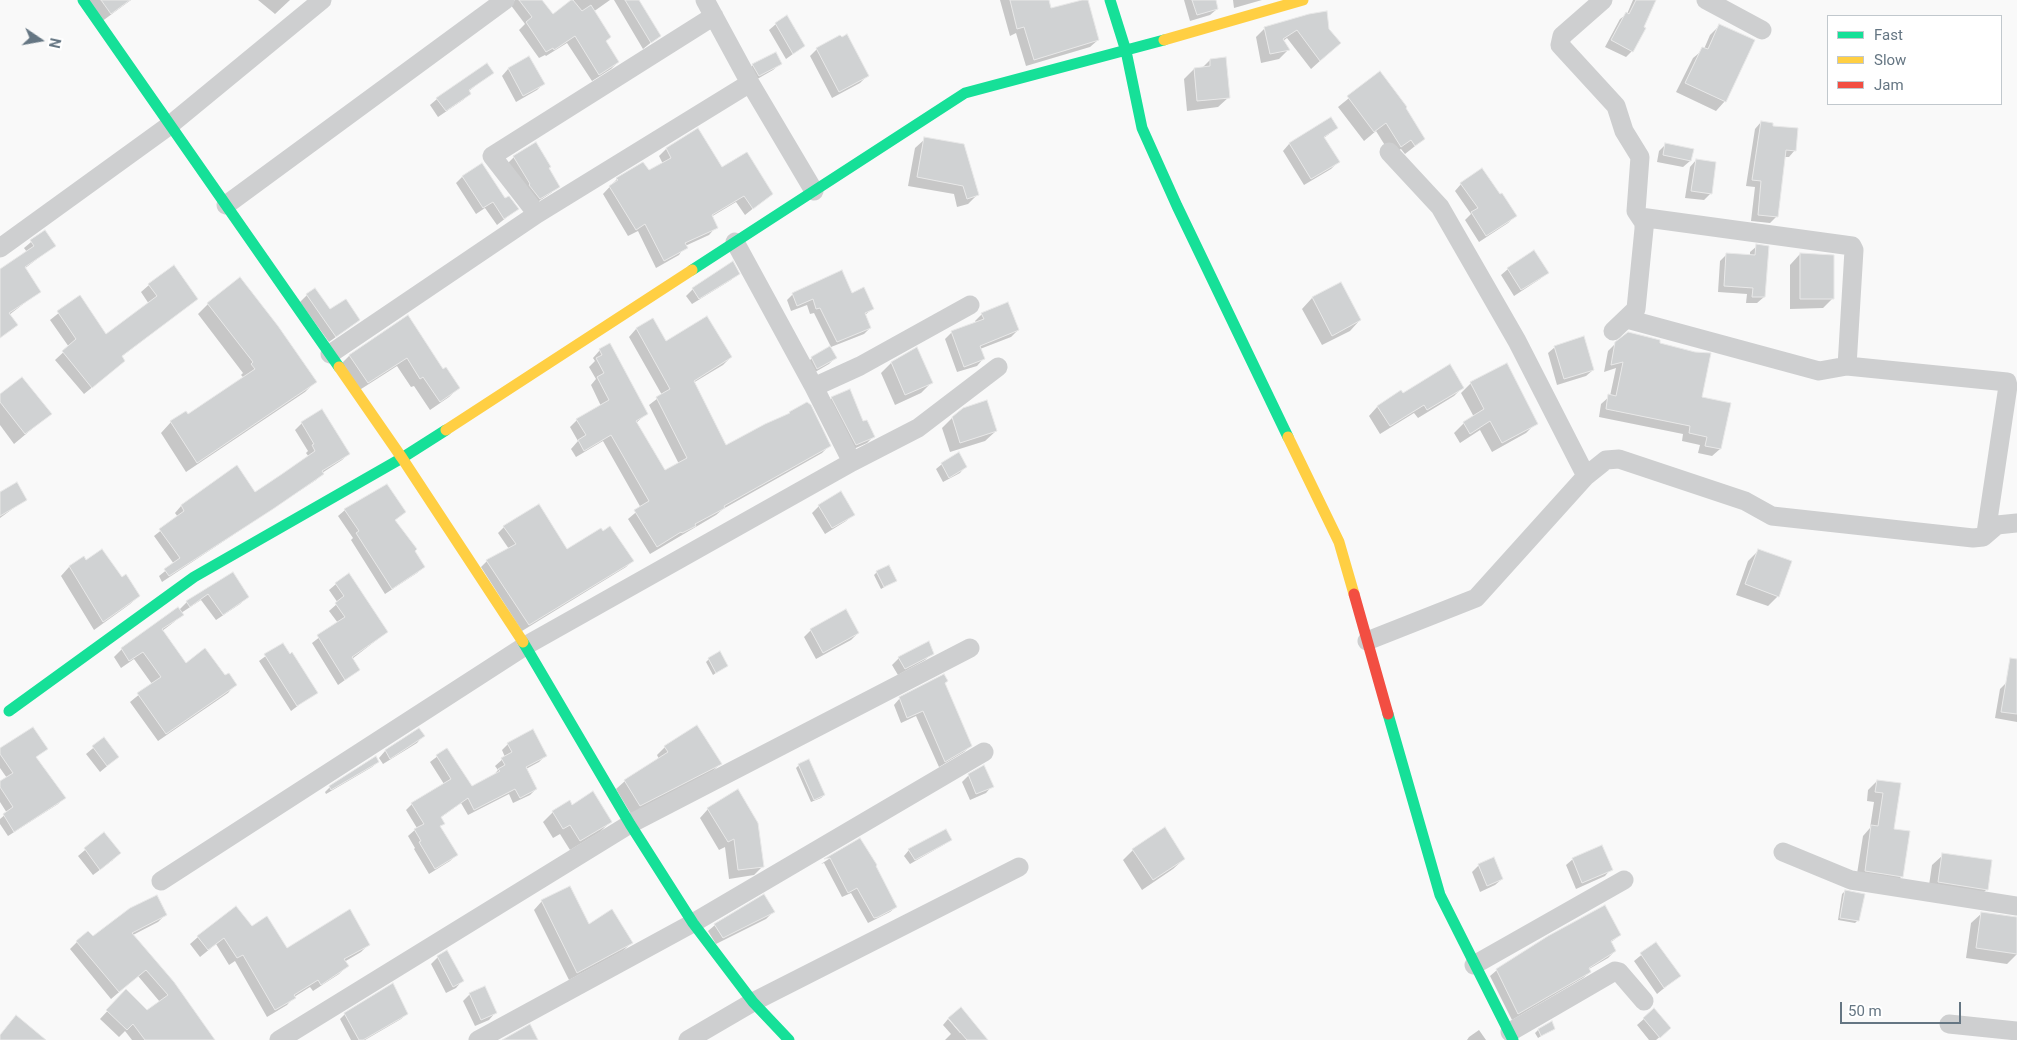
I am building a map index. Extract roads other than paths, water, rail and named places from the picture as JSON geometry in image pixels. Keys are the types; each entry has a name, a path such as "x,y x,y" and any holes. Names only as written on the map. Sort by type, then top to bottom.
{"street":[{"path":"82,0 402,458 525,646 630,824 693,923 753,1002 789,1040"},
{"path":"0,248 170,125 322,0"},
{"path":"226,205 505,0"},
{"path":"704,0 750,83 814,191"},
{"path":"1110,0 1126,50 1142,128 1177,206 1339,542 1440,895 1474,965 1512,1036 1615,971 1619,972 1644,1001"},
{"path":"9,711 194,577 402,458 965,94 1303,0"},
{"path":"1603,0 1562,36 1560,45 1616,106 1624,131 1640,157 1636,211 1644,223 1644,229 1636,309 1620,325 1819,370 1847,366 2007,382 2008,386 1986,533"},
{"path":"1706,0 1762,30"},
{"path":"536,214 492,156 714,16"},
{"path":"330,354 536,214 750,83"},
{"path":"1389,152 1440,207 1517,341 1586,476"},
{"path":"1640,217 1852,246 1854,250 1847,366"},
{"path":"735,242 814,387 852,462"},
{"path":"814,387 860,366 970,305"},
{"path":"161,881 525,646 852,462 918,428 998,367"},
{"path":"1367,641 1476,598 1586,476 1606,460 1619,459 1745,501 1772,516 1973,538 1983,537 1997,525 2017,523"},
{"path":"278,1040 630,824 970,648"},
{"path":"478,1040 693,923 984,752"},
{"path":"1783,852 1852,880 2017,906"},
{"path":"688,1040 753,1002 1019,867"},
{"path":"1474,965 1624,880"},
{"path":"1948,1024 2017,1031"}]}
